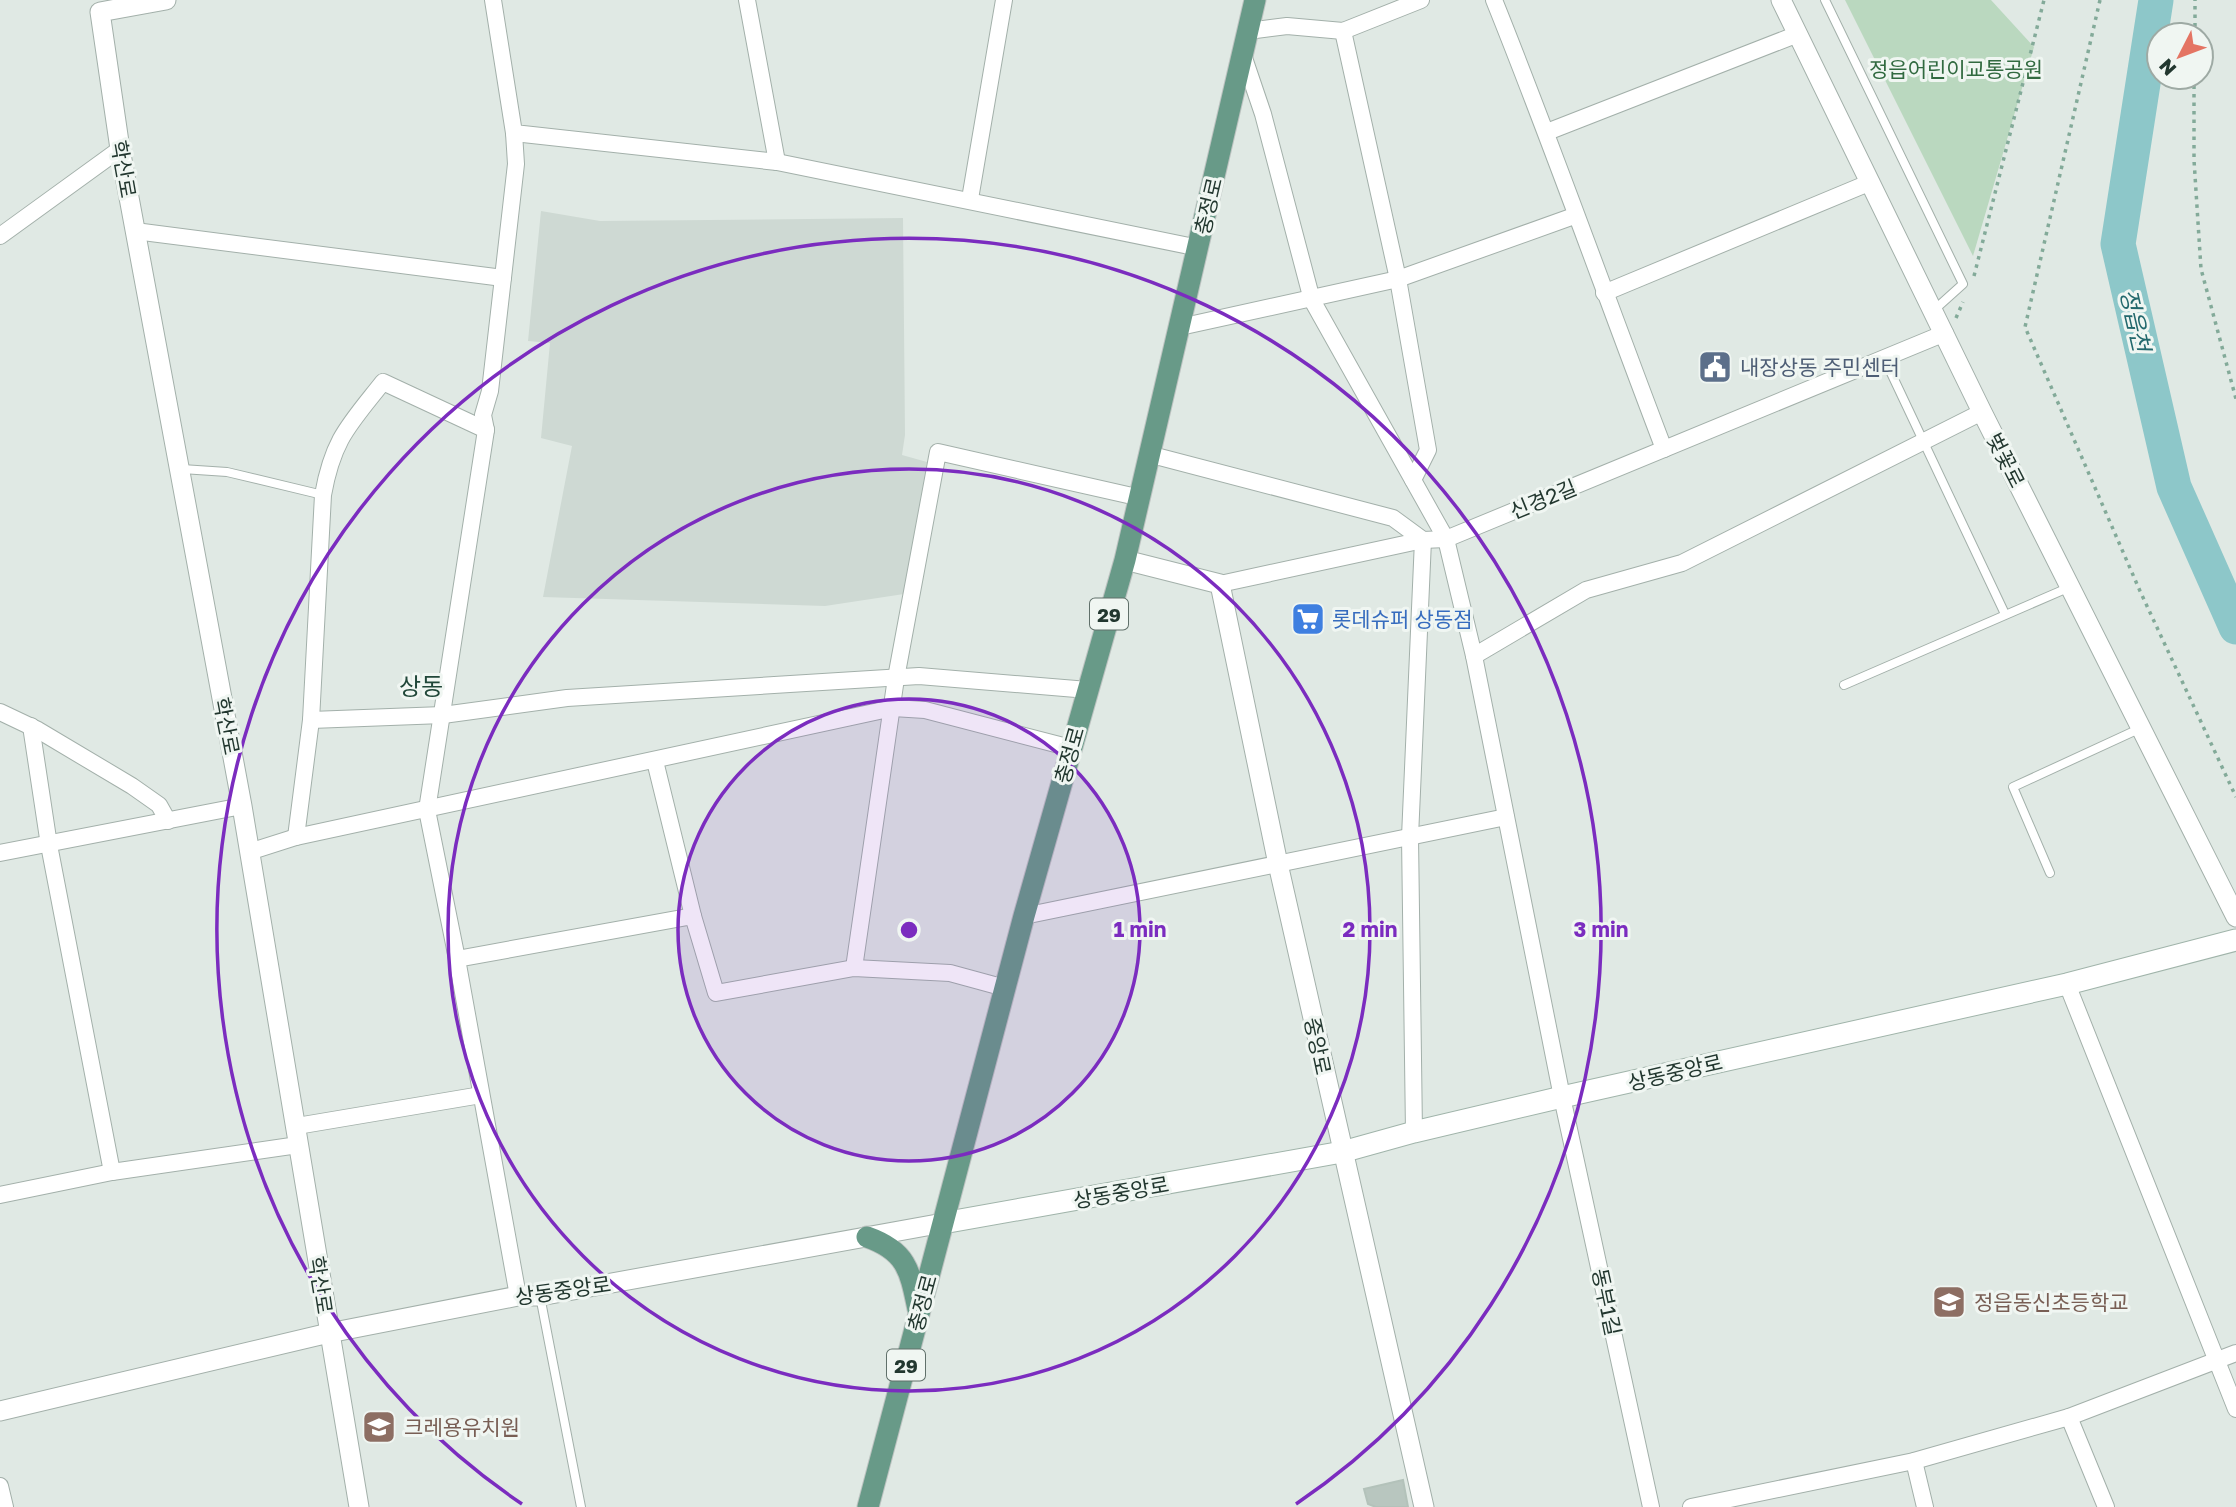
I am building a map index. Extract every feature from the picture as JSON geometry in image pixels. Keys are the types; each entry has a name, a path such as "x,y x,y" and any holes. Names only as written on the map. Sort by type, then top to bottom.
{"main road":[{"name":"충정로","path":"868,1507 1024,916 1141,498 1255,0"},
{"name":"상동중앙로","path":"943,1223 1342,1152 1562,1097 2067,984 2236,940"},
{"path":"867,1237 887,1244 901,1257 911,1276 919,1314"}],"street":[{"name":"학산로","path":"166,0 99,6 120,149 242,806 359,1507"},
{"path":"493,0 516,164 490,391 483,415 486,430 427,810 518,1296"},
{"path":"747,0 778,162"},
{"path":"971,200 1004,0"},
{"path":"1248,31 1287,26 1343,31 1421,0"},
{"path":"1494,0 1547,132 1574,216 1664,449"},
{"name":"벚꽃로","path":"1781,0 1982,412 2236,916"},
{"path":"1343,31 1398,279 1428,450 1413,480"},
{"path":"1547,132 1798,34"},
{"name":"동부1길","path":"1242,55 1263,114 1312,300 1446,539 1474,656 1562,1097 1651,1507"},
{"path":"513,133 778,162 1199,248"},
{"path":"0,236 120,149"},
{"path":"1604,293 1871,182"},
{"path":"1181,327 1398,279 1574,216"},
{"path":"135,231 503,278"},
{"name":"신경2길","path":"1125,560 1220,584 1423,540 1446,539 1884,358 1946,336"},
{"path":"296,837 311,720 323,495 329,459 344,431 383,382 486,430"},
{"path":"1474,656 1586,590 1682,563 1982,412"},
{"path":"853,968 896,678 938,452 1141,498"},
{"path":"1152,455 1393,517 1423,540 1410,837 1414,1132"},
{"name":"중앙로","path":"1220,584 1278,864 1424,1507"},
{"path":"311,720 443,715 567,698 919,676 1088,690"},
{"path":"249,852 296,837 893,708 925,710 1071,748"},
{"path":"0,712 31,726 132,786 159,805 168,821"},
{"path":"31,726 49,845 112,1172"},
{"path":"655,761 693,916 716,993 853,968 950,973 1005,988"},
{"path":"0,853 242,806"},
{"path":"1024,916 1506,817"},
{"path":"457,959 693,916"},
{"path":"2067,984 2236,1409"},
{"path":"0,1195 297,1136 481,1095"},
{"name":"상동중앙로","path":"0,1411 329,1333 518,1296 540,1296 943,1223"},
{"path":"1691,1507 1914,1461 2069,1417 2236,1353"},
{"path":"2069,1417 2106,1507"},
{"path":"1914,1461 1925,1507"},
{"path":"0,1486 5,1507"}],"lane":[{"path":"1825,0 1963,284 1934,311"},
{"path":"1884,358 2005,614"},
{"path":"179,469 227,472 323,495"},
{"path":"1844,685 2070,587"},
{"path":"2050,873 2012,788 2141,728"},
{"path":"540,1296 581,1507"}],"path":[{"path":"1971,283 2006,159 2044,0"},
{"path":"2099,0 2025,327 2140,591 2236,797"},
{"path":"2194,21 2195,0"},
{"path":"2194,91 2194,160 2201,269 2236,398"},
{"path":"1946,336 1966,294"}],"shaded area":[{"path":"541,211 600,221 903,218 905,435 902,455 927,462 904,594 825,606 543,597 572,446 541,438 550,343 528,341"}],"green space":[{"name":"정읍어린이교통공원","path":"1845,0 1991,0 2034,47 1973,256"}],"building":[{"path":"1403,1480 1408,1507 1376,1507 1368,1504 1364,1489"}],"waterway":[{"name":"정읍천","path":"2156,0 2118,244 2174,487 2236,627"}],"place":[{"name":"내장상동 주민센터","path":"1715,367"},
{"name":"롯데슈퍼 상동점","path":"1308,619"},
{"name":"정읍동신초등학교","path":"1949,1302"},
{"name":"크레용유치원","path":"379,1427"}],"district":[{"name":"상동","path":"421,685"}]}
